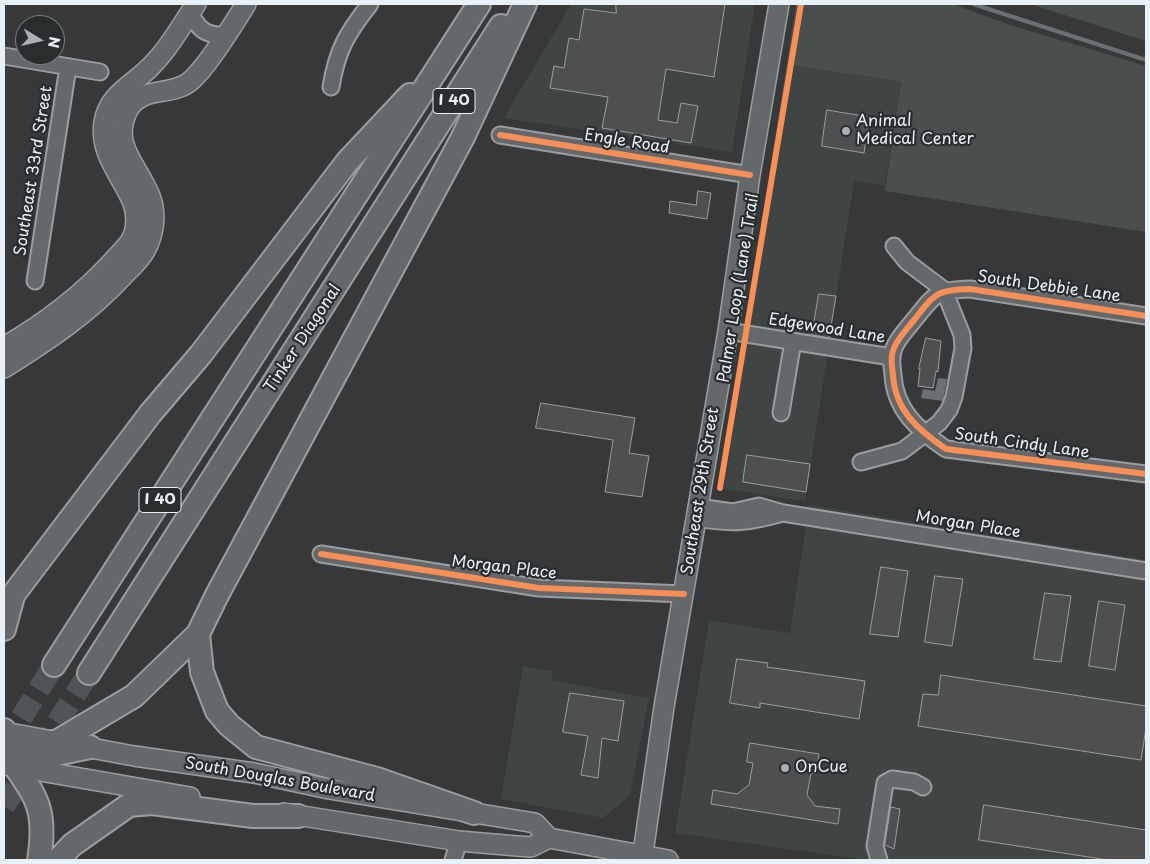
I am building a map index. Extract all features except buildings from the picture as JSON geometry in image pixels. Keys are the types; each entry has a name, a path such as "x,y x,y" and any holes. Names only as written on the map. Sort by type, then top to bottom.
{"highway":[{"name":"Tinker Diagonal","path":"54,665 450,52 479,4"},
{"name":"Tinker Diagonal","path":"89,672 515,4"},
{"path":"9,752 58,741 134,696 198,634 217,595 463,137 525,4"},
{"path":"4,629 9,601 150,414 201,354 347,162 450,52"},
{"path":"198,634 202,672 218,711 229,725 256,747 377,779 474,813"},
{"path":"9,752 90,747"},
{"path":"9,752 39,804 43,822 39,860"},
{"path":"58,860 72,845 129,805 152,803 254,816 298,816"}],"main road":[{"path":"4,368 50,340 108,293 145,251 153,231 154,214 150,196 123,146 121,133 123,121 129,107 141,96 187,84 226,35 246,4"},
{"name":"Southeast 29th Street","path":"642,858 664,706 728,331 750,176 779,4"},
{"path":"4,347 23,337 68,304 102,273 131,240 136,228 134,204 107,155 103,140 104,122 108,107 119,91 153,65 193,8"},
{"name":"South Douglas Boulevard","path":"58,741 254,773 328,790 535,823 549,838 642,858 668,860"},
{"name":"South Douglas Boulevard","path":"9,752 298,816 459,840 531,847 549,838"}],"street":[{"path":"331,87 339,50 352,26 370,4"},
{"path":"193,8 200,30 214,36 226,35"},
{"path":"4,56 100,72"},
{"name":"Southeast 33rd Street","path":"35,281 68,67"},
{"name":"Engle Road","path":"500,136 750,176"},
{"path":"861,462 902,451 940,423 949,410 954,397 963,348 962,336 944,290 907,262 894,246"},
{"name":"South Debbie Lane","path":"944,290 970,289 1146,316"},
{"path":"891,357 894,346 930,300 944,290"},
{"name":"Edgewood Lane","path":"728,331 891,357"},
{"path":"782,413 793,342"},
{"name":"South Cindy Lane","path":"891,357 893,380 898,402 908,417 925,434 946,448 1146,474"},
{"name":"Morgan Place","path":"697,512 733,523 761,519 783,513 1146,571"},
{"name":"Morgan Place","path":"321,554 539,588 684,594"},
{"path":"879,860 874,846 885,783 892,779 914,782 923,787"},
{"path":"453,860 459,840"}],"shaded area":[{"path":"571,4 755,4 732,152 504,118"},
{"path":"796,4 800,4 720,488"},
{"path":"801,4 953,4 1007,24 1146,66 1146,232 885,191 901,82 792,65"},
{"path":"1030,4 1146,4 1146,41"},
{"path":"792,65 901,82 885,186 854,181 805,501 724,489"},
{"path":"938,378 947,379 943,401 921,398 923,389 935,391"},
{"path":"809,505 1146,560 1146,860 865,860 675,833 709,620 790,633"},
{"path":"523,666 553,671 552,680 649,698 630,795 603,818 501,799"}],"waterway":[{"path":"973,4 1146,60"}],"tunnel":[{"path":"4,746 54,665"},
{"path":"4,806 89,673"}],"cycle path":[{"name":"Palmer Loop (Lane) Trail","path":"720,488 801,4"},
{"path":"500,135 750,175"},
{"path":"1146,316 970,289 942,292 932,299 903,334 893,351 892,361 895,387 903,409 917,426 946,449 1146,474"},
{"path":"321,554 539,588 684,594"}],"place":[{"name":"Animal Medical Center","path":"846,131"},
{"name":"OnCue","path":"785,768"}]}
